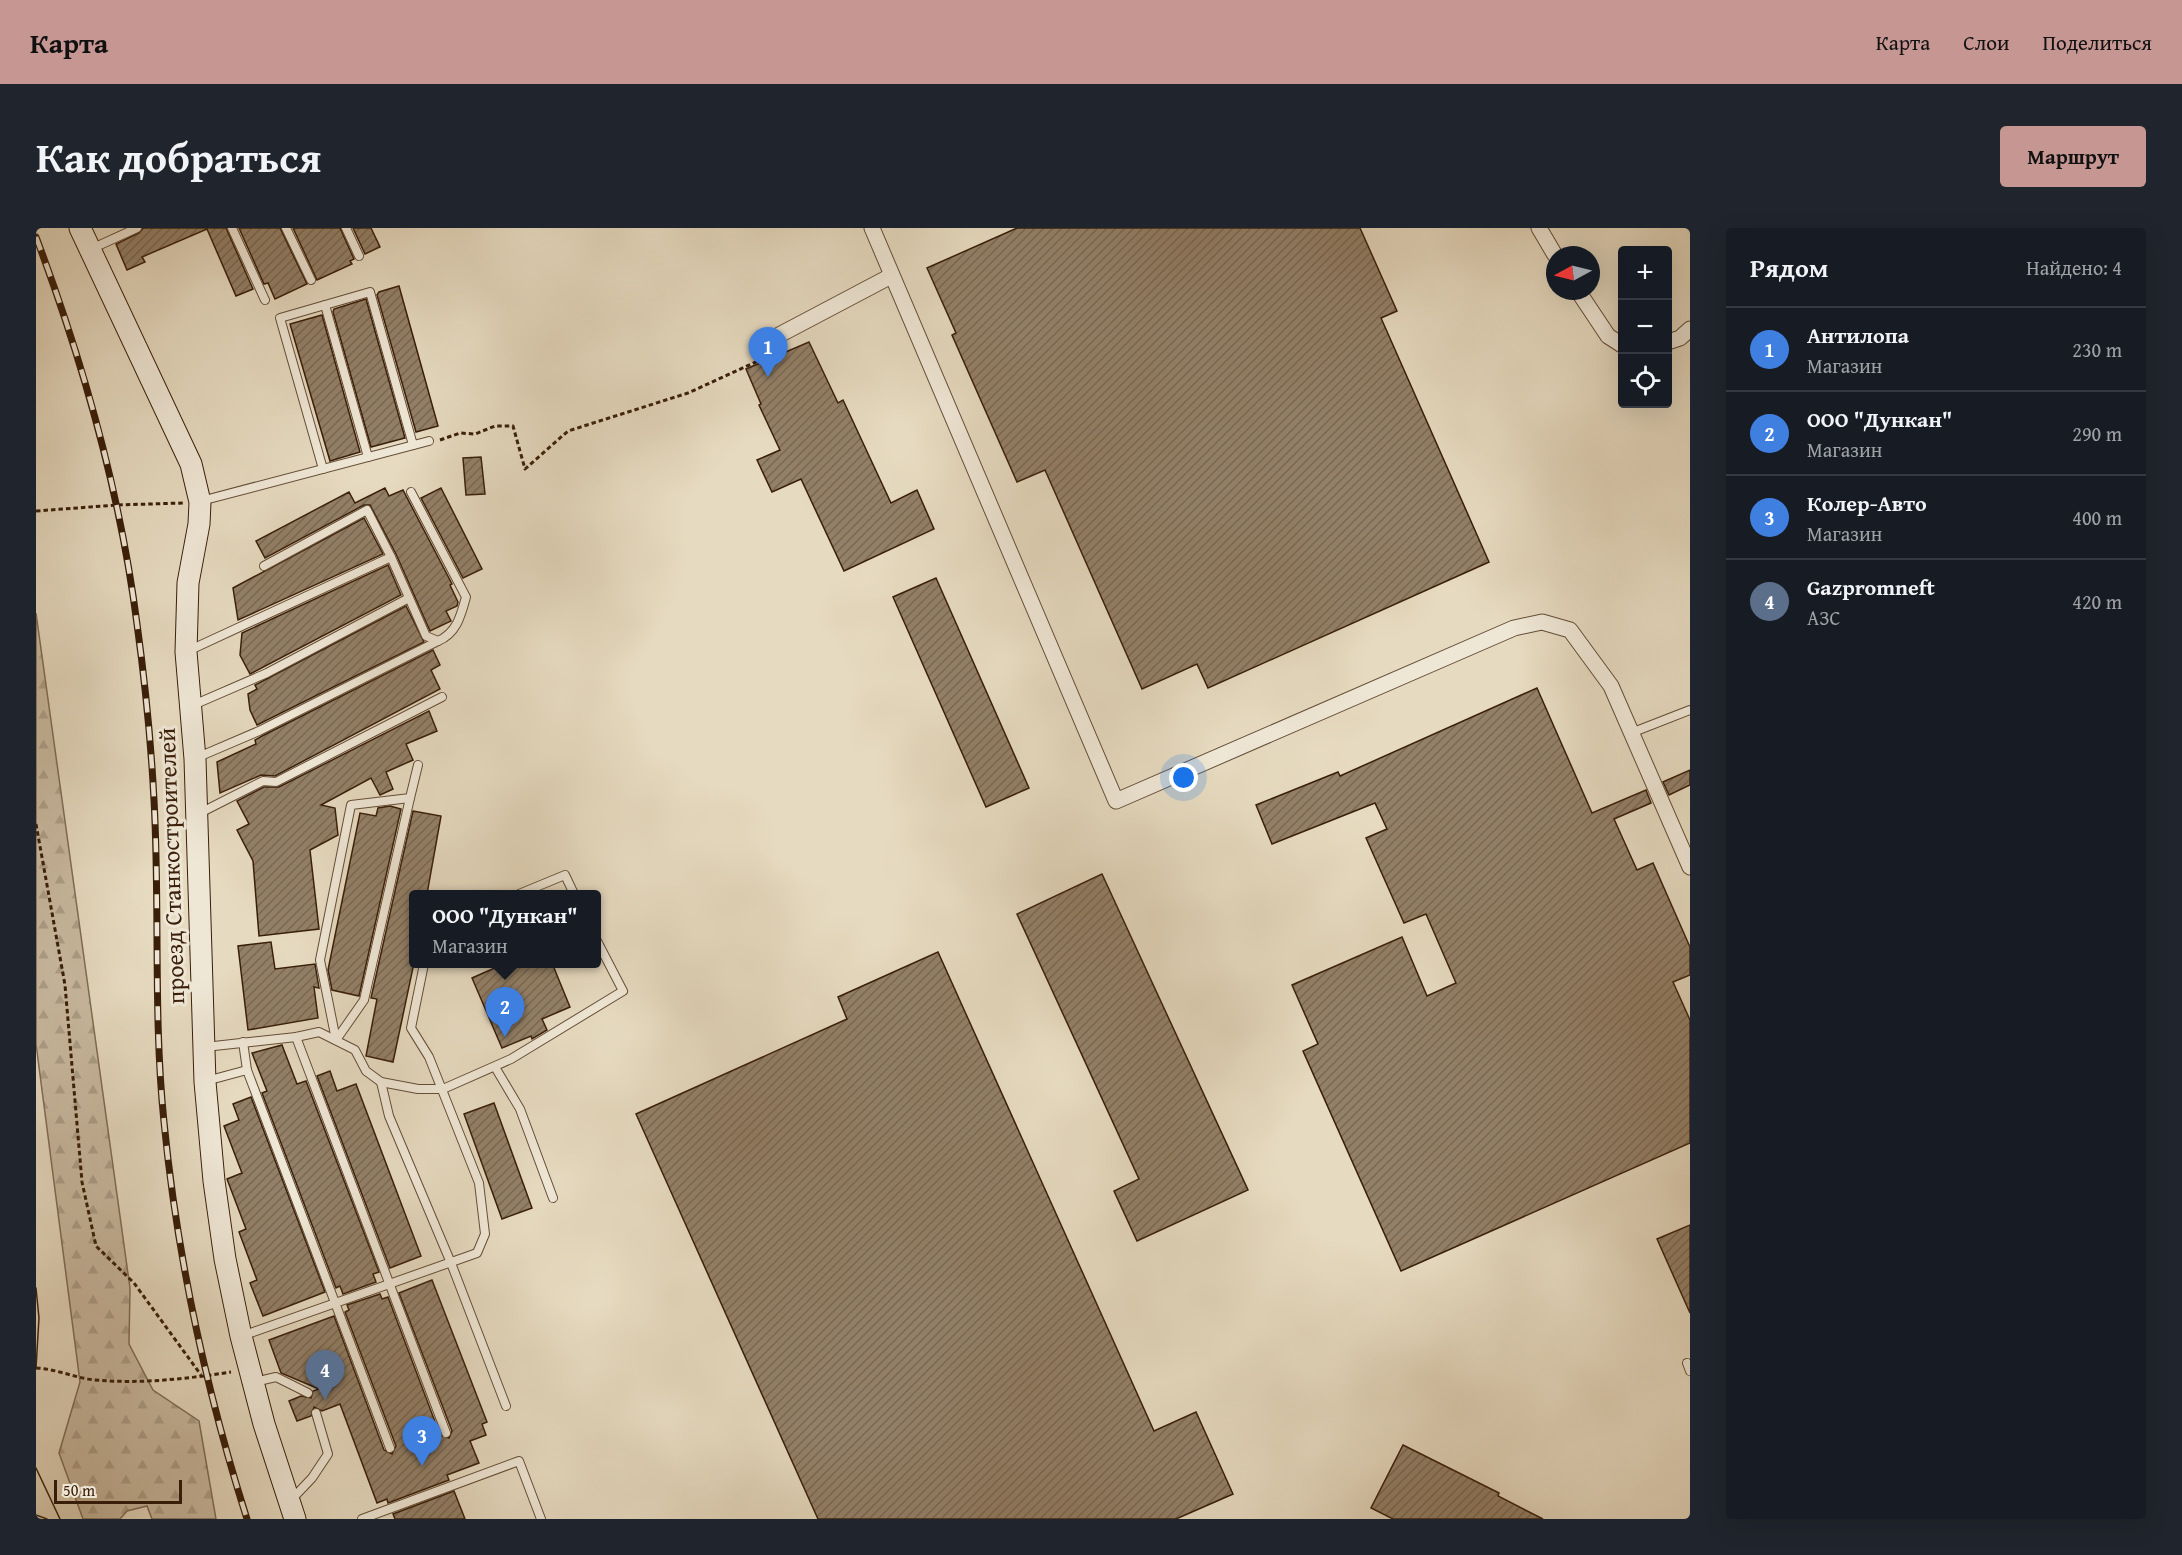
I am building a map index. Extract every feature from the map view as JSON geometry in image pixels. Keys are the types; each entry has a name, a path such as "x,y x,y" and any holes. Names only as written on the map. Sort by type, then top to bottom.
{"main road":[{"name":"проезд Станкостроителей","path":"80,228 191,464 200,502 199,524 188,583 186,652 195,759 205,1082 225,1259 251,1376 292,1511"}],"street":[{"path":"872,228 1116,801 1514,628 1542,622 1569,630 1611,686 1690,867"},
{"path":"1539,228 1550,246"},
{"path":"762,344 891,276"},
{"path":"1584,300 1608,336 1618,342"},
{"path":"1672,341 1680,338 1690,329"}],"lane":[{"path":"91,249 137,228"},
{"path":"232,228 265,300"},
{"path":"286,228 311,280"},
{"path":"346,228 359,256"},
{"path":"323,469 280,318 370,292 413,445"},
{"path":"325,305 368,457"},
{"path":"200,502 429,441"},
{"path":"195,759 260,731 449,636 460,618 466,597 411,492"},
{"path":"264,566 367,510 391,557 426,636 438,641"},
{"path":"186,652 391,557"},
{"path":"190,707 267,673 409,598"},
{"path":"197,815 263,780 276,782 442,697"},
{"path":"1631,733 1690,710"},
{"path":"336,1040 364,1000 418,765"},
{"path":"336,1040 320,960 351,805 411,798"},
{"path":"528,890 564,875 572,890"},
{"path":"203,1047 296,1037 319,1032 355,1050 366,1071 381,1082 418,1089 443,1089 495,1067 623,991 601,947"},
{"path":"241,1336 477,1253 485,1234 479,1183 429,1057 411,1028 423,968"},
{"path":"296,1037 446,1433"},
{"path":"243,1042 247,1070 390,1448"},
{"path":"495,1067 520,1109 553,1198"},
{"path":"205,1082 247,1070"},
{"path":"381,1082 389,1116 451,1263 506,1406"},
{"path":"251,1376 276,1377 308,1393"},
{"path":"292,1511 328,1454 316,1413"},
{"path":"362,1519 382,1516 519,1461 541,1519"}],"path":[{"path":"429,441 460,433 475,434 495,426 513,426 525,469 568,431 688,393 768,357 762,344"},
{"path":"36,512 94,506 200,502"},
{"path":"36,824 65,985 82,1182 96,1246 134,1283 201,1375"},
{"path":"36,1368 55,1369 93,1380 154,1381 201,1375 251,1376"}],"green space":[{"path":"36,613 130,1288 129,1344 153,1390 199,1421 216,1519 152,1519 147,1506 127,1511 120,1519 83,1519 59,1453 80,1382 36,1044"}],"building":[{"path":"143,228 226,228 253,289 236,296 207,229 142,257 145,262 127,270 116,244 139,233"},
{"path":"239,228 280,228 307,284 275,299 268,283 264,284"},
{"path":"293,228 340,228 354,259 350,261 352,264 317,280"},
{"path":"353,228 371,228 380,247 365,254"},
{"path":"1017,228 1360,228 1397,311 1381,318 1489,562 1208,688 1197,664 1142,689 1045,470 1017,482 952,335 956,333 927,268"},
{"path":"399,286 438,426 416,432 377,295 379,292"},
{"path":"366,299 405,438 371,447 333,312 334,309"},
{"path":"322,315 360,452 330,461 290,324"},
{"path":"809,342 838,403 843,400 891,503 917,490 934,529 844,571 801,479 772,492 757,460 780,450 759,405 761,404 746,369"},
{"path":"481,457 485,494 466,495 463,458"},
{"path":"385,488 389,496 403,490 452,584 450,585 458,602 457,606 446,611 451,621 430,631 396,554 370,505 364,505 265,558 256,541 349,492 355,503"},
{"path":"441,488 482,569 463,578 421,498"},
{"path":"364,518 383,554 238,620 233,588"},
{"path":"388,565 401,595 250,674 240,655 242,633"},
{"path":"936,578 1029,788 986,807 893,597"},
{"path":"406,606 424,642 257,725 250,710 248,694 257,689 255,685"},
{"path":"433,650 440,665 431,670 440,689 275,776 261,775 220,793 217,762 256,744 255,740 262,736"},
{"path":"1537,688 1592,813 1646,790 1651,803 1614,819 1637,870 1653,863 1690,947 1690,975 1673,982 1690,1020 1690,1143 1401,1271 1303,1051 1318,1044 1292,985 1402,937 1427,996 1456,983 1426,914 1404,923 1366,838 1387,829 1375,803 1272,844 1256,805 1338,772 1340,776"},
{"path":"429,711 437,731 406,744 413,760 386,772 393,789 380,795 371,778 321,805 335,808 338,835 310,850 319,929 259,936 253,861 237,830 249,824 237,801 264,787 279,787"},
{"path":"1690,770 1690,785 1669,795 1663,782"},
{"path":"390,806 401,809 359,996 332,990 328,970 360,813 376,816 378,808"},
{"path":"413,811 441,816 428,890 409,890 409,968 413,968 393,1062 366,1056 377,999 371,998"},
{"path":"1102,874 1248,1190 1137,1241 1114,1191 1139,1179 1017,914"},
{"path":"271,942 275,969 315,964 319,988 314,987 318,1018 248,1030 238,946"},
{"path":"938,952 1154,1431 1196,1412 1233,1494 1176,1519 818,1519 636,1114 847,1019 838,997"},
{"path":"495,968 554,968 570,1007 542,1019 547,1030 532,1039 531,1036 502,1048 472,978"},
{"path":"282,1045 297,1084 306,1081 379,1272 373,1274 376,1282 343,1294 340,1286 336,1288 262,1093 267,1091 252,1053"},
{"path":"330,1071 337,1091 356,1084 421,1256 390,1268 317,1076"},
{"path":"251,1097 325,1292 263,1316 250,1283 257,1280 239,1232 246,1229 227,1179 242,1173 224,1126 239,1120 233,1104"},
{"path":"494,1103 532,1208 502,1219 464,1114"},
{"path":"1690,1225 1690,1313 1657,1239"},
{"path":"432,1280 487,1422 482,1424 486,1435 470,1441 479,1463 447,1475 449,1480 388,1503 387,1499 377,1503 340,1404 322,1411 314,1407 311,1416 297,1421 289,1401 301,1396 311,1398 313,1391 319,1389 281,1373 269,1340 334,1316 384,1450 392,1454 396,1446 345,1312 349,1310 347,1305 380,1294 382,1299 388,1297 440,1435 449,1438 452,1431 399,1293"},
{"path":"1403,1445 1499,1493 1498,1496 1543,1519 1393,1519 1371,1508"},
{"path":"454,1491 465,1519 395,1519 393,1514"}],"tram line":[{"path":"36,1288 39,1318 36,1368"},
{"path":"36,1468 60,1519"},
{"path":"36,1515 47,1519"}],"railway":[{"path":"36,237 69,332 98,428 130,574 145,690 153,778 159,1042 170,1172 185,1272 206,1372 247,1519"}],"place":[{"name":"Aнтилопа","path":"768,377"},
{"name":"ООО \"Дункан\"","path":"505,1037"},
{"name":"Gazpromneft","path":"325,1400"},
{"name":"Колер-Авто","path":"422,1466"}]}
